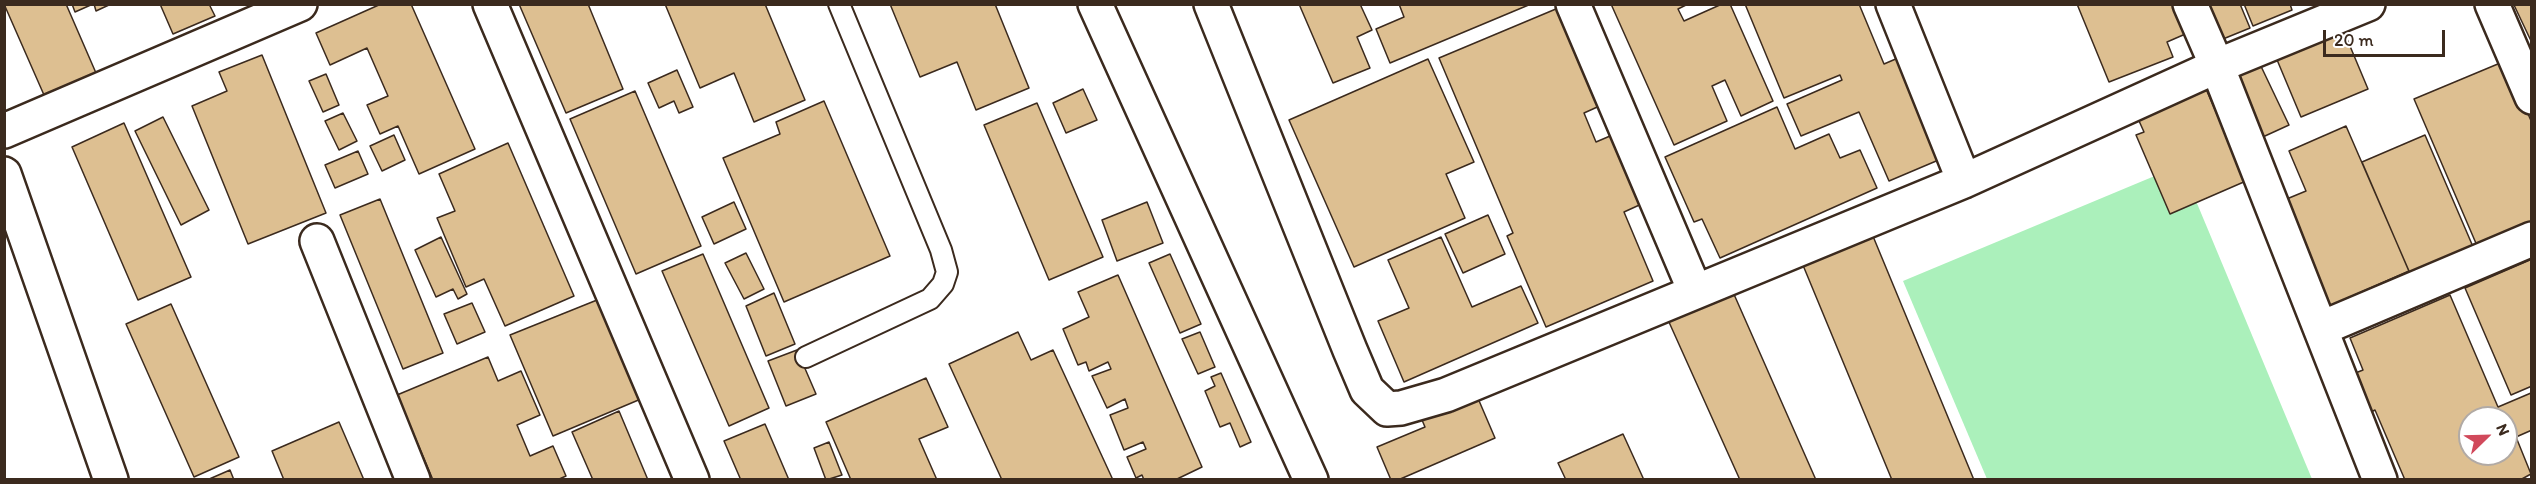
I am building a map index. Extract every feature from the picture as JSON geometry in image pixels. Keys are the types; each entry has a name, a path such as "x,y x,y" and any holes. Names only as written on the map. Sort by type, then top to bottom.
{"street":[{"path":"490,4 692,480"},
{"path":"1095,4 1307,478"},
{"path":"1211,4 1367,390 1387,409 1401,408 1446,395 1964,181 2217,66 2368,4"},
{"path":"1573,4 1695,291"},
{"path":"1893,4 1964,181"},
{"path":"2190,4 2322,328 2380,480"},
{"path":"2492,4 2532,97"},
{"path":"4,131 289,6"},
{"path":"4,174 111,480"},
{"path":"2322,328 2532,239"},
{"path":"316,241 413,480"}],"lane":[{"path":"806,357 930,299 943,284 947,272 941,250 839,4"}],"green space":[{"path":"2181,165 2312,479 1987,479 1903,281"}],"building":[{"path":"4,4 66,4 96,73 44,95"},
{"path":"72,4 93,4 75,12"},
{"path":"94,4 111,4 96,11"},
{"path":"160,4 209,4 215,16 173,34"},
{"path":"381,4 411,4 475,149 419,174 398,126 380,134 367,105 388,96 367,48 330,65 316,33"},
{"path":"519,4 588,4 623,89 566,113"},
{"path":"665,4 765,4 805,100 754,122 734,73 700,88"},
{"path":"890,4 995,4 1029,88 976,110 957,62 920,77"},
{"path":"1299,4 1360,4 1372,30 1357,37 1370,68 1333,83"},
{"path":"1399,4 1531,4 1390,63 1376,29 1404,17"},
{"path":"1611,4 1688,4 1678,9 1684,21 1722,4 1730,4 1773,101 1741,116 1725,80 1712,86 1727,121 1674,145"},
{"path":"1745,4 1859,4 1884,64 1905,55 1948,156 1889,181 1859,112 1801,136 1787,104 1842,80 1840,75 1784,98"},
{"path":"2077,4 2178,4 2190,32 2167,42 2173,57 2109,82"},
{"path":"2208,4 2240,4 2250,28 2223,39"},
{"path":"2244,4 2290,4 2292,10 2253,26"},
{"path":"2532,4 2532,43 2514,5"},
{"path":"1563,6 1604,104 1584,113 1596,142 1617,133 1646,202 1624,212 1653,281 1546,327 1507,236 1513,233 1439,58"},
{"path":"2342,27 2368,89 2301,117 2275,55"},
{"path":"262,55 326,213 248,244 192,106 227,91 219,72"},
{"path":"1428,59 1474,162 1446,174 1465,218 1354,267 1289,120"},
{"path":"2258,60 2289,125 2254,141 2224,75"},
{"path":"2505,61 2532,123 2532,225 2478,248 2414,99"},
{"path":"677,70 693,107 679,113 674,101 659,108 648,83"},
{"path":"326,74 339,105 323,112 309,81"},
{"path":"2203,82 2246,181 2170,214 2136,135 2144,132 2135,112"},
{"path":"1083,89 1097,120 1066,133 1053,103"},
{"path":"635,91 701,246 636,274 570,119"},
{"path":"824,101 890,256 784,302 723,158 780,134 776,122"},
{"path":"1037,103 1103,257 1049,280 984,125"},
{"path":"1777,107 1795,149 1829,134 1840,158 1860,150 1877,188 1720,258 1702,219 1694,222 1665,157"},
{"path":"343,113 357,141 339,150 325,121"},
{"path":"163,117 209,210 181,225 135,131"},
{"path":"124,123 191,277 138,300 72,147"},
{"path":"2346,126 2409,271 2323,309 2277,203 2306,191 2289,151"},
{"path":"394,135 405,160 382,171 370,146"},
{"path":"2425,135 2474,249 2411,276 2362,162"},
{"path":"508,143 574,296 505,326 484,279 466,287 437,218 455,211 439,174"},
{"path":"358,151 368,174 335,188 325,165"},
{"path":"380,199 443,353 403,369 340,215"},
{"path":"734,202 746,229 714,244 702,217"},
{"path":"1147,202 1163,243 1117,261 1102,220"},
{"path":"1488,215 1505,254 1463,273 1445,234"},
{"path":"1870,229 1974,480 1892,480 1800,258"},
{"path":"441,237 467,294 458,299 453,289 436,297 415,250"},
{"path":"1441,237 1472,307 1521,286 1538,323 1404,382 1378,321 1409,308 1388,260"},
{"path":"746,253 764,289 744,299 725,263"},
{"path":"703,254 769,408 729,426 662,271"},
{"path":"1170,254 1201,324 1180,333 1149,263"},
{"path":"2532,259 2532,386 2511,395 2465,288"},
{"path":"1118,275 1202,467 1175,480 1144,480 1142,475 1136,478 1127,457 1146,449 1143,442 1124,450 1110,415 1128,408 1125,399 1107,408 1092,376 1111,369 1108,362 1089,371 1086,362 1078,365 1063,329 1089,317 1078,292"},
{"path":"1729,283 1816,480 1740,480 1664,311"},
{"path":"774,293 795,344 766,356 746,306"},
{"path":"2450,295 2498,406 2458,406 2458,466 2518,466 2518,442 2531,474 2520,480 2405,480 2375,410 2365,415 2348,376 2363,370 2350,338"},
{"path":"607,296 648,396 553,436 510,335"},
{"path":"472,303 485,332 457,344 444,314"},
{"path":"171,304 239,457 194,477 126,324"},
{"path":"1018,332 1031,360 1053,350 1113,480 1002,480 949,364"},
{"path":"1200,332 1215,367 1198,374 1182,339"},
{"path":"797,350 816,394 786,406 768,361"},
{"path":"488,357 498,381 521,371 540,415 517,425 530,456 553,446 566,476 557,480 433,480 397,395"},
{"path":"1221,373 1251,442 1240,447 1230,423 1220,427 1205,391 1215,386 1211,377"},
{"path":"926,378 948,427 919,439 937,480 851,480 826,422"},
{"path":"2531,393 2532,430 2518,436 2518,406 2500,406"},
{"path":"1477,396 1495,438 1398,480 1391,480 1377,447 1425,427 1422,420"},
{"path":"619,411 648,480 593,480 572,432"},
{"path":"339,422 364,480 284,480 272,451"},
{"path":"765,424 789,480 737,480 740,478 724,441"},
{"path":"1623,434 1644,480 1566,480 1558,463"},
{"path":"829,442 842,475 826,480 814,448"},
{"path":"230,470 234,480 207,480"}]}
